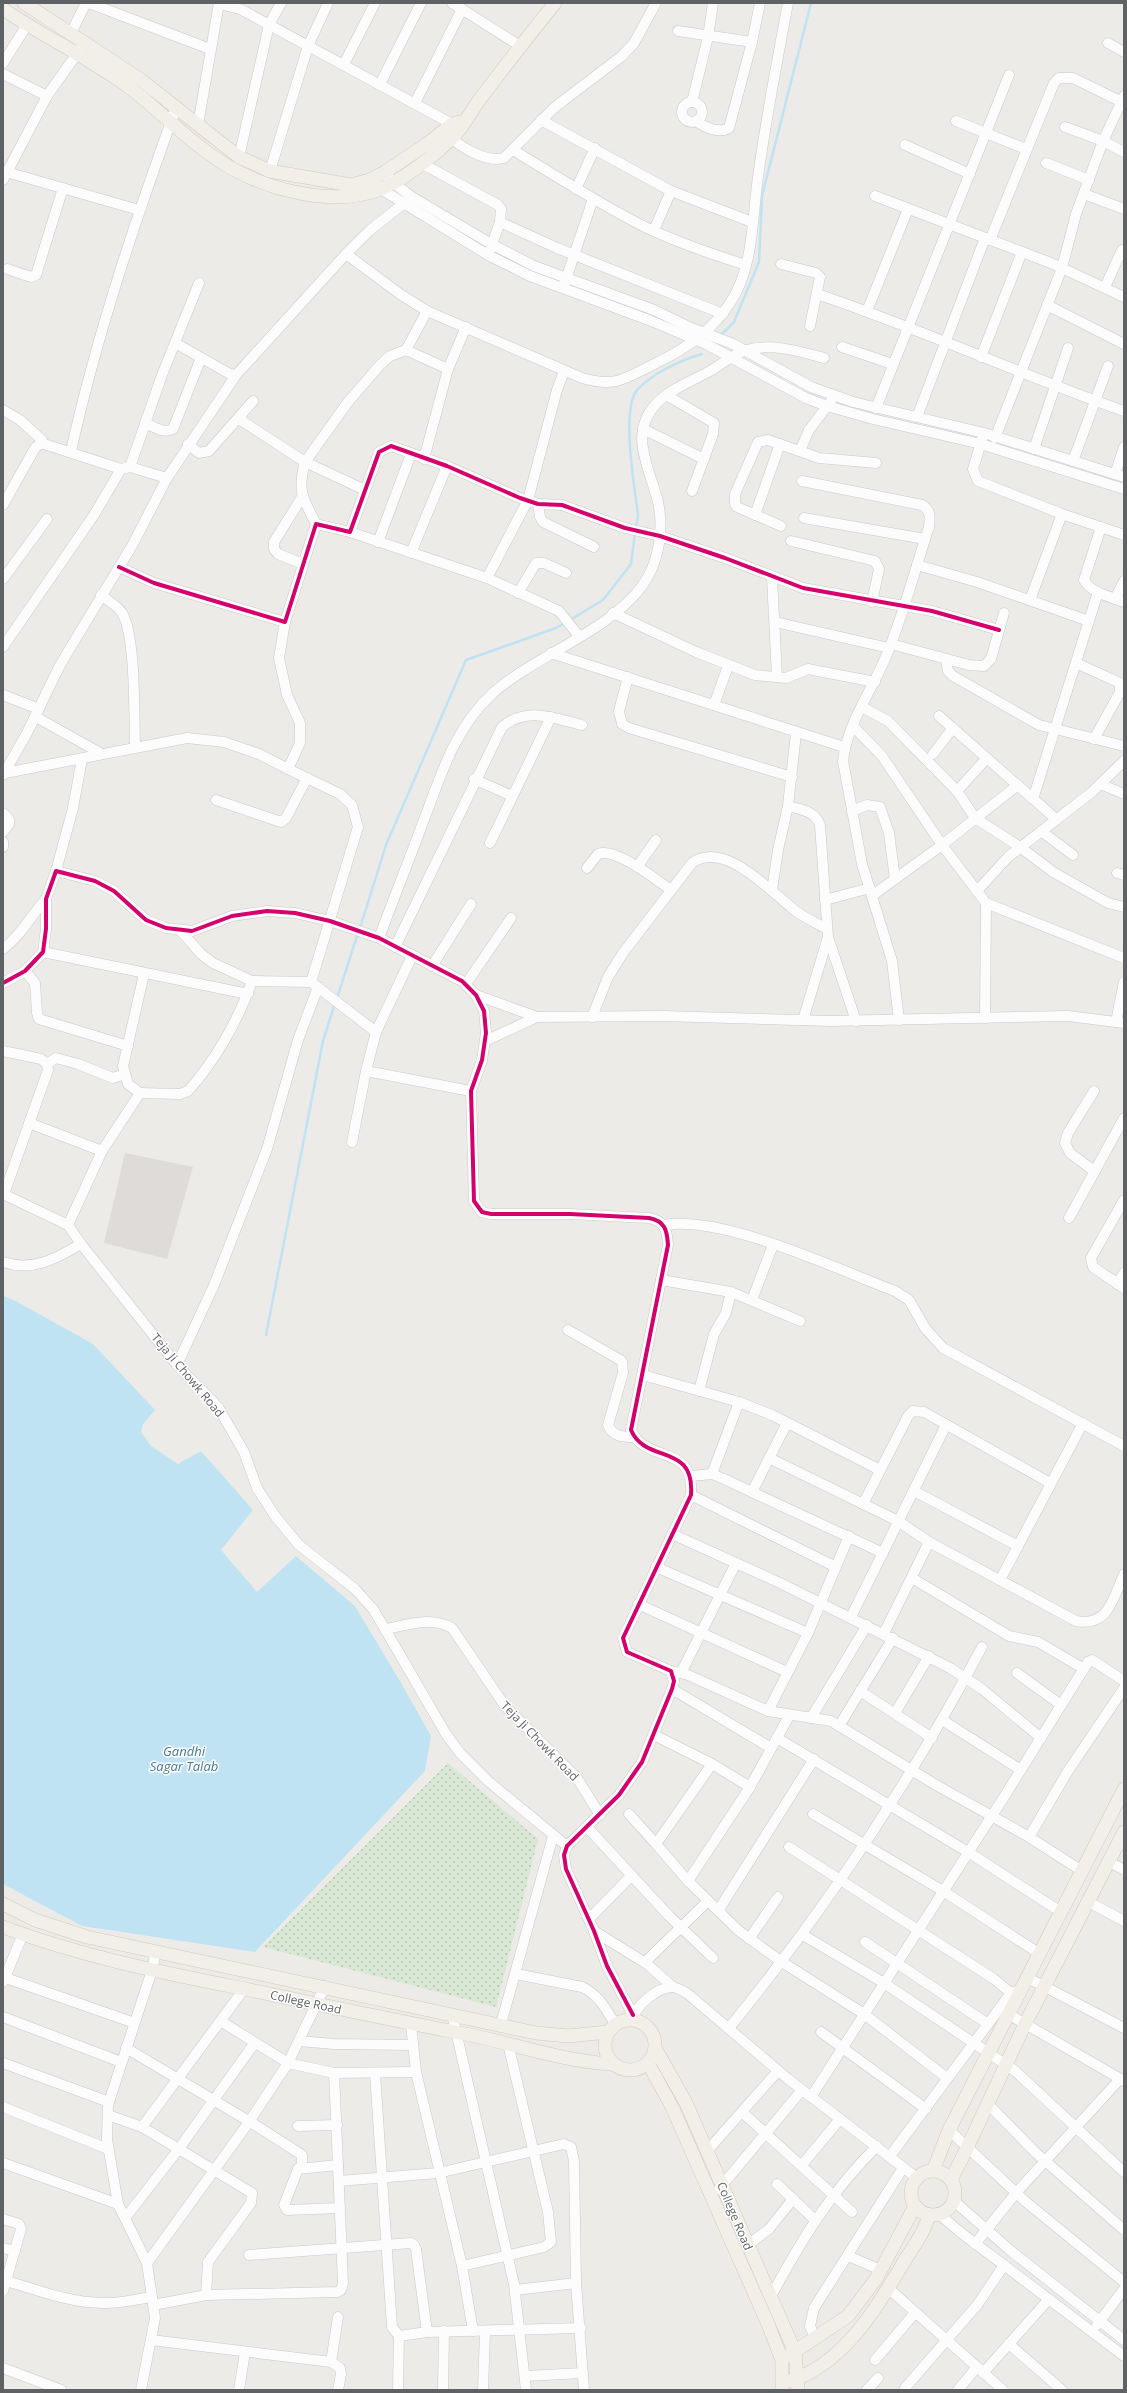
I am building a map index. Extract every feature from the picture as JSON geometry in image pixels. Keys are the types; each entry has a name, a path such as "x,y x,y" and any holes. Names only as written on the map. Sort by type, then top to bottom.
{"main road":[{"path":"3,9 131,89 170,124 230,168 259,182 321,195 351,197 389,177 421,163 452,129 555,3"},
{"path":"27,4 85,41 141,80 239,157 270,171 351,186 375,185"},
{"path":"389,177 452,129"},
{"path":"933,2171 949,2130 1008,2014 1020,1987 1040,1954 1124,1789"},
{"path":"951,2180 968,2148 1025,2024 1124,1832"},
{"name":"College Road","path":"3,1904 35,1920 87,1937 156,1950 552,2035 612,2028"},
{"name":"College Road","path":"3,1927 69,1951 152,1970 316,2005 458,2032 596,2063 612,2064"},
{"path":"632,2017 647,2027 654,2036 655,2048 648,2063 639,2069 627,2071 612,2064 604,2049 612,2028 632,2017"},
{"name":"College Road","path":"655,2048 686,2102 770,2298 795,2352 798,2387"},
{"name":"College Road","path":"648,2063 672,2107 782,2360 782,2387"},
{"path":"782,2360 814,2338 824,2334 848,2316 881,2270 915,2206 911,2190 917,2178 924,2173 933,2171 945,2175 951,2180 954,2186 954,2201 950,2207 934,2214 923,2229 888,2288 848,2342 798,2387 782,2387"},
{"path":"915,2206 934,2214"}],"street":[{"path":"71,33 87,3 210,49"},
{"path":"198,125 219,3 242,6 269,25 415,103 452,129 487,159 496,160 504,158 555,107 622,56 634,43 656,3"},
{"path":"239,157 269,25 281,3"},
{"path":"270,171 308,46 328,3"},
{"path":"344,64 375,3"},
{"path":"380,84 421,3"},
{"path":"452,3 520,46"},
{"path":"692,102 708,37 713,3"},
{"path":"696,121 701,117 702,110 699,104 692,102 684,106 682,113 689,121 696,121 707,127 722,130 729,128 752,42 760,3"},
{"path":"346,254 427,311 564,370 594,381 604,383 618,381 669,357 696,340 709,337 731,302 746,265 758,176 788,3"},
{"path":"415,103 462,9"},
{"path":"3,63 27,25"},
{"path":"678,31 708,37 752,42"},
{"path":"85,41 47,96 4,174 63,188 139,210"},
{"path":"1108,43 1124,52"},
{"path":"3,74 47,96"},
{"path":"876,408 892,364 948,224 987,134 1009,75"},
{"path":"917,417 944,343 1054,83 1059,78 1074,78 1123,100 1103,141 1084,194 1062,268 995,438"},
{"path":"71,451 101,329 139,210 176,108"},
{"path":"541,120 595,148 671,191 752,222"},
{"path":"956,121 1026,149"},
{"path":"1065,127 1103,141 1124,152"},
{"path":"905,145 970,174"},
{"path":"576,189 595,148"},
{"path":"513,150 593,199 654,230 695,248 746,265"},
{"path":"421,163 498,205 502,214 493,245 488,255"},
{"path":"1046,163 1089,180"},
{"path":"389,177 412,197 493,245 566,279 654,310 709,337 733,344 811,387 835,397 984,434 1119,476 1124,447"},
{"path":"375,185 488,255 562,289 649,320 696,340"},
{"path":"4,271 31,277 36,275 63,188"},
{"path":"654,230 671,191"},
{"path":"1084,194 1124,209"},
{"path":"875,196 908,210 1062,268 1124,297"},
{"path":"4,774 37,713 60,665 133,544 167,478 188,444 236,375 346,254 369,231 412,197"},
{"path":"562,289 593,199"},
{"path":"868,311 908,210"},
{"path":"500,222 574,254 723,314"},
{"path":"1105,287 1122,250"},
{"path":"981,357 1022,252"},
{"path":"781,264 819,274 820,282 810,326"},
{"path":"3,646 126,468 145,424 199,283"},
{"path":"817,294 868,311 944,343 1124,411"},
{"path":"1047,305 1123,341"},
{"path":"288,769 300,743 300,723 287,695 279,658 285,622 316,524 302,497 300,481 305,462 348,402 380,365 390,356 406,350 427,311"},
{"path":"424,458 448,369 466,327"},
{"path":"709,337 730,356 806,398 827,406 873,419 981,444 1124,489"},
{"path":"175,343 201,358 236,375"},
{"path":"376,937 447,759 462,730 492,694 551,653 576,632 613,613 624,605 642,586 653,564 657,536 658,502 641,442 643,429 656,404 666,395 730,356 745,351 781,347 824,358"},
{"path":"842,347 892,364"},
{"path":"1034,449 1068,348"},
{"path":"406,350 448,369"},
{"path":"145,424 164,431 173,429 201,358"},
{"path":"1074,461 1108,366"},
{"path":"487,578 528,500 557,390 564,370"},
{"path":"666,395 714,423 713,434 692,491"},
{"path":"800,451 809,430 835,397"},
{"path":"188,444 198,453 209,451 239,419 253,401"},
{"path":"3,410 20,420 42,440 41,442"},
{"path":"239,419 305,462 365,490"},
{"path":"643,429 704,459"},
{"path":"984,434 973,469 978,481 1062,514 1124,534"},
{"path":"781,526 737,507 734,500 735,494 758,442 768,440 819,458 876,463"},
{"path":"41,442 126,468 167,478"},
{"path":"3,505 8,486 35,448 41,442"},
{"path":"755,515 780,444"},
{"path":"350,532 379,452 391,446 447,466 538,504 562,504 625,528 657,536 725,558 803,588 948,615 999,630"},
{"path":"378,542 411,454"},
{"path":"411,553 447,466"},
{"path":"802,481 922,505 927,509 930,515 925,539 904,607 875,682 844,747 843,761 862,864 872,892 892,961 899,1020"},
{"path":"302,497 274,542 274,549 278,554 304,564"},
{"path":"538,504 540,517 548,525 594,547"},
{"path":"1030,600 1062,514"},
{"path":"804,518 925,539"},
{"path":"3,579 47,519"},
{"path":"316,524 350,532 487,578 564,615 576,632"},
{"path":"1101,527 1084,575 1086,584 1098,592 1120,600 1124,581"},
{"path":"791,541 875,561 879,569 872,602"},
{"path":"518,592 536,563 544,563 566,573"},
{"path":"917,565 1030,600 1089,621"},
{"path":"119,568 154,583 285,622"},
{"path":"772,577 777,677"},
{"path":"1033,799 1098,592"},
{"path":"101,595 122,612 127,625 131,658 135,747"},
{"path":"613,613 728,666 755,675 793,677 808,669 875,682"},
{"path":"775,622 890,646 978,667 988,664 1004,613"},
{"path":"551,653 796,733 844,747"},
{"path":"946,659 948,671 953,676 1028,720 1055,729 1124,746"},
{"path":"1076,663 1120,683 1120,692 1094,739"},
{"path":"714,705 728,666"},
{"path":"628,677 619,712 622,724 792,777"},
{"path":"3,696 37,713 102,754"},
{"path":"862,707 888,721 957,791 975,818 1020,847 1053,872 1108,904 1124,907"},
{"path":"394,947 474,779 502,727 512,718 534,714 582,725"},
{"path":"939,716 1056,819"},
{"path":"490,843 551,717"},
{"path":"853,726 882,756 942,845 986,904 1124,958"},
{"path":"934,754 953,728"},
{"path":"772,890 778,850 788,806 796,733"},
{"path":"4,774 135,747 187,738 205,738 224,742 259,754 340,794 352,805 358,827 330,921 314,984 267,1150 214,1285 177,1365"},
{"path":"957,791 987,758"},
{"path":"3,983 25,971 43,952 46,929 46,899 51,880 56,871 73,808 82,759"},
{"path":"976,891 1020,847 1100,784 1124,761"},
{"path":"216,800 281,822 286,818 307,778"},
{"path":"474,779 512,796"},
{"path":"1100,784 1124,794"},
{"path":"824,900 872,892 895,879 942,845 1018,785"},
{"path":"852,811 868,805 880,808 889,833 895,879"},
{"path":"788,806 812,813 817,817 820,825 827,933 856,1021"},
{"path":"3,813 9,819 9,824 3,832"},
{"path":"1041,831 1074,855"},
{"path":"637,867 656,840"},
{"path":"3,842 3,847"},
{"path":"587,868 594,858 603,852 610,853 637,867 671,890"},
{"path":"592,1017 608,977 671,890 692,863 699,857 708,856 721,858 744,869 772,890 792,908 827,933"},
{"path":"56,871 95,881 121,896 146,920 166,928 181,931 192,931 232,916 267,911 295,913 330,921 376,937 466,984 476,995 484,1011 485,1041 482,1060 471,1091 474,1201 482,1212 491,1214 570,1214 649,1218 658,1220 667,1231 668,1245 631,1430 634,1437 641,1443 680,1462 689,1471 691,1495 626,1629 624,1645 633,1656 670,1671 681,1673 768,1711 789,1716 831,1721 912,1771 1029,1837 1082,1871"},
{"path":"3,949 15,939 33,913 46,899"},
{"path":"432,966 471,904"},
{"path":"985,1018 986,904"},
{"path":"466,984 511,918"},
{"path":"181,931 201,954 213,963 252,981 314,984 329,994 376,1032"},
{"path":"803,1020 827,933"},
{"path":"43,952 144,974 248,994"},
{"path":"352,1142 366,1071 376,1032 412,956"},
{"path":"25,971 35,983 37,1013 39,1019 128,1046"},
{"path":"144,974 123,1066 128,1084 140,1093 180,1094 188,1091 222,1044 248,994 252,981"},
{"path":"476,995 537,1017 663,1016 856,1021 1068,1016 1120,1022 1124,982"},
{"path":"485,1041 537,1017"},
{"path":"3,1051 41,1059 47,1064 48,1070 3,1194 68,1225 102,1152 140,1093"},
{"path":"47,1064 56,1058 78,1064 113,1078 125,1074"},
{"path":"366,1071 471,1091"},
{"path":"1094,1091 1068,1133 1065,1143 1070,1153 1094,1171"},
{"path":"1069,1218 1124,1118"},
{"path":"29,1123 102,1152"},
{"path":"1124,1200 1091,1258 1093,1267 1121,1286 1124,1273"},
{"path":"663,1225 684,1223 696,1224 755,1238 895,1291 909,1300 925,1328 943,1348 1124,1446"},
{"name":"Teja Ji Chowk Road","path":"68,1225 81,1244 177,1365 218,1407 244,1452 257,1488 275,1516 299,1545 355,1589 373,1609 385,1629 428,1621 442,1622 452,1628 505,1706 577,1778 600,1815"},
{"path":"3,1262 13,1265 36,1265 52,1261 81,1244"},
{"path":"752,1300 773,1245"},
{"path":"661,1280 731,1292 800,1321"},
{"path":"700,1390 714,1334 726,1313 731,1292"},
{"path":"568,1330 622,1361 623,1373 608,1425 610,1430 617,1436 634,1437"},
{"path":"643,1375 739,1402 787,1423 880,1470"},
{"path":"712,1474 739,1402"},
{"path":"864,1504 908,1416 913,1411 924,1412 1050,1483"},
{"path":"752,1492 787,1423"},
{"path":"1000,1580 1083,1423"},
{"path":"851,1617 946,1424"},
{"path":"769,1458 898,1521 929,1542 1076,1621 1085,1623 1096,1622 1104,1616 1124,1574"},
{"path":"690,1476 712,1474 883,1553"},
{"path":"914,1491 1018,1546"},
{"path":"691,1495 836,1567"},
{"path":"672,1534 851,1617 929,1656 966,1677 1041,1738"},
{"path":"768,1711 808,1633 849,1536"},
{"path":"839,1726 860,1691 888,1635 929,1542"},
{"path":"681,1673 736,1563"},
{"path":"656,1566 808,1633"},
{"path":"912,1578 1009,1636 1038,1642 1084,1669"},
{"path":"638,1604 787,1672"},
{"path":"811,1718 867,1625"},
{"path":"385,1629 446,1734 460,1753 488,1781 566,1846"},
{"path":"729,2028 803,1934 865,1845 932,1738 982,1647"},
{"path":"895,1713 929,1656"},
{"path":"811,2097 992,1816 1088,1662 1092,1660 1124,1681"},
{"path":"670,1671 674,1681 672,1689 642,1762 619,1795 600,1815 566,1846 564,1854 566,1869 589,1919 607,1966 632,2017 655,1992 663,1988 673,1987"},
{"path":"1017,1673 1061,1705"},
{"path":"1029,1837 1068,1771 1124,1688"},
{"path":"672,1689 771,1748"},
{"path":"860,1691 932,1738"},
{"path":"688,1881 750,1787 789,1716"},
{"path":"942,1720 1021,1770"},
{"path":"654,1735 712,1764 750,1787"},
{"path":"777,1738 814,1759 890,1807 968,1852 1061,1912"},
{"path":"718,1910 814,1759"},
{"path":"656,1844 712,1764"},
{"path":"629,1814 688,1881 749,1939 782,1962 864,2014 947,2078"},
{"path":"813,1814 943,1891 1040,1954"},
{"path":"587,1827 680,1927 713,1958"},
{"path":"501,2024 553,1836"},
{"path":"789,1846 994,1979 1020,1987 1045,1987 1124,2028"},
{"path":"1108,1861 1124,1870"},
{"path":"589,1919 632,1875"},
{"path":"749,1939 778,1897"},
{"path":"645,1962 708,1901"},
{"path":"1087,1902 1124,1921"},
{"path":"594,1931 645,1962 673,1987 688,1994 778,2071 917,2178"},
{"path":"23,1934 4,1979 129,2022"},
{"path":"803,1934 884,1983 988,2054 1019,2073 1124,2172"},
{"path":"865,1942 988,2024"},
{"path":"141,2390 155,2318 153,2301 147,2263 126,2217 118,2204 108,2149 108,2115 109,2102 152,1970 156,1950"},
{"path":"516,1974 586,1989 599,1998 612,2028"},
{"path":"147,2263 249,2122 288,2063 325,1986"},
{"path":"890,2156 926,2109 972,2043 1020,1987"},
{"path":"142,2127 222,2022 244,1989"},
{"path":"452,2014 458,2032 508,2254 515,2290 526,2390"},
{"path":"975,2244 1016,2193 1076,2127 1122,2080 1008,2014"},
{"path":"3,2017 121,2062"},
{"path":"222,2022 254,2044 288,2063 334,2073 416,2072"},
{"path":"411,2024 416,2072 438,2173 462,2266 473,2331"},
{"path":"821,2032 926,2109"},
{"path":"299,2041 334,2044 414,2045"},
{"path":"126,2217 178,2150 254,2044"},
{"path":"462,2266 508,2254 544,2247 551,2242 548,2212 508,2044"},
{"path":"126,2048 214,2100 302,2155 302,2165 298,2169 284,2205 285,2209 340,2208"},
{"path":"3,2063 109,2102"},
{"path":"707,2151 778,2071"},
{"path":"5,2280 90,2302 104,2303 153,2301 206,2295 337,2292 341,2290 343,2283 342,2249 334,2073"},
{"path":"375,2073 392,2327 399,2336 398,2390"},
{"path":"712,2196 802,2090"},
{"path":"988,2104 1046,2161 1124,2230"},
{"path":"3,2107 108,2149"},
{"path":"742,2112 852,2212"},
{"path":"108,2115 142,2127 178,2150 214,2169 252,2193 253,2197 208,2262 206,2295"},
{"path":"801,2166 840,2119"},
{"path":"298,2126 337,2125"},
{"path":"949,2130 1016,2193 1124,2282"},
{"path":"339,2180 438,2173 564,2144 568,2145 573,2150 576,2283 581,2328 584,2390"},
{"path":"770,2298 815,2220 832,2195 877,2146"},
{"path":"3,2163 118,2204"},
{"path":"298,2169 338,2165"},
{"path":"814,2338 810,2326 814,2308 903,2168"},
{"path":"777,2184 815,2220"},
{"path":"748,2245 769,2229 793,2199"},
{"path":"954,2201 1011,2251 1124,2340"},
{"path":"934,2214 1124,2356"},
{"path":"3,2219 21,2226 3,2291"},
{"path":"249,2255 411,2243 414,2245 427,2332"},
{"path":"3,2248 15,2251"},
{"path":"848,2256 881,2270"},
{"path":"905,2388 978,2304 1004,2265"},
{"path":"515,2290 576,2283"},
{"path":"888,2288 980,2370 996,2388"},
{"path":"1092,2332 1124,2289"},
{"path":"958,2390 1009,2344 1049,2300"},
{"path":"875,2360 916,2313"},
{"path":"331,2362 338,2316"},
{"path":"399,2336 444,2331 520,2331 581,2328"},
{"path":"443,2390 444,2331"},
{"path":"483,2390 485,2331"},
{"path":"150,2340 331,2362 340,2368 341,2374 338,2390"},
{"path":"1009,2344 1062,2390"},
{"path":"239,2390 245,2352"},
{"path":"3,2368 57,2389"},
{"path":"525,2376 583,2373"},
{"path":"867,2390 878,2378"}],"shaded area":[{"path":"125,1153 193,1167 167,1259 104,1243"}],"green space":[{"path":"448,1763 538,1839 496,2007 263,1947"}],"water":[{"name":"Gandhi Sagar Talab","path":"3,1296 14,1300 93,1344 155,1410 143,1424 141,1432 151,1446 178,1464 201,1451 253,1510 221,1550 257,1592 296,1556 355,1606 431,1736 425,1771 255,1952 82,1926 3,1884"}],"waterway":[{"path":"722,334 734,322 759,262 762,196 811,3"},
{"path":"636,528 638,515 629,430 633,399 638,389 659,372 676,363 702,354"},
{"path":"570,620 603,600 631,564 635,533"},
{"path":"360,928 386,845 466,660 556,628 566,622"},
{"path":"337,998 358,933"},
{"path":"266,1335 323,1041 335,1003"}],"cycle path":[{"path":"119,567 154,583 285,622 316,524 350,532 379,452 391,446 447,466 520,498 538,504 562,505 625,528 660,536 725,558 803,588 932,611 999,630"},
{"path":"3,983 25,971 43,952 46,929 46,899 56,871 95,881 114,891 146,920 166,928 192,931 232,916 267,911 295,913 330,921 379,938 462,981 476,995 484,1011 486,1033 482,1060 471,1091 474,1201 482,1212 491,1214 570,1214 649,1218 659,1221 664,1227 668,1245 631,1430 638,1441 647,1447 678,1460 685,1467 690,1478 691,1495 623,1638 627,1652 671,1671 674,1681 642,1762 619,1795 567,1846 564,1855 566,1869 594,1931 607,1966 633,2015"}]}
